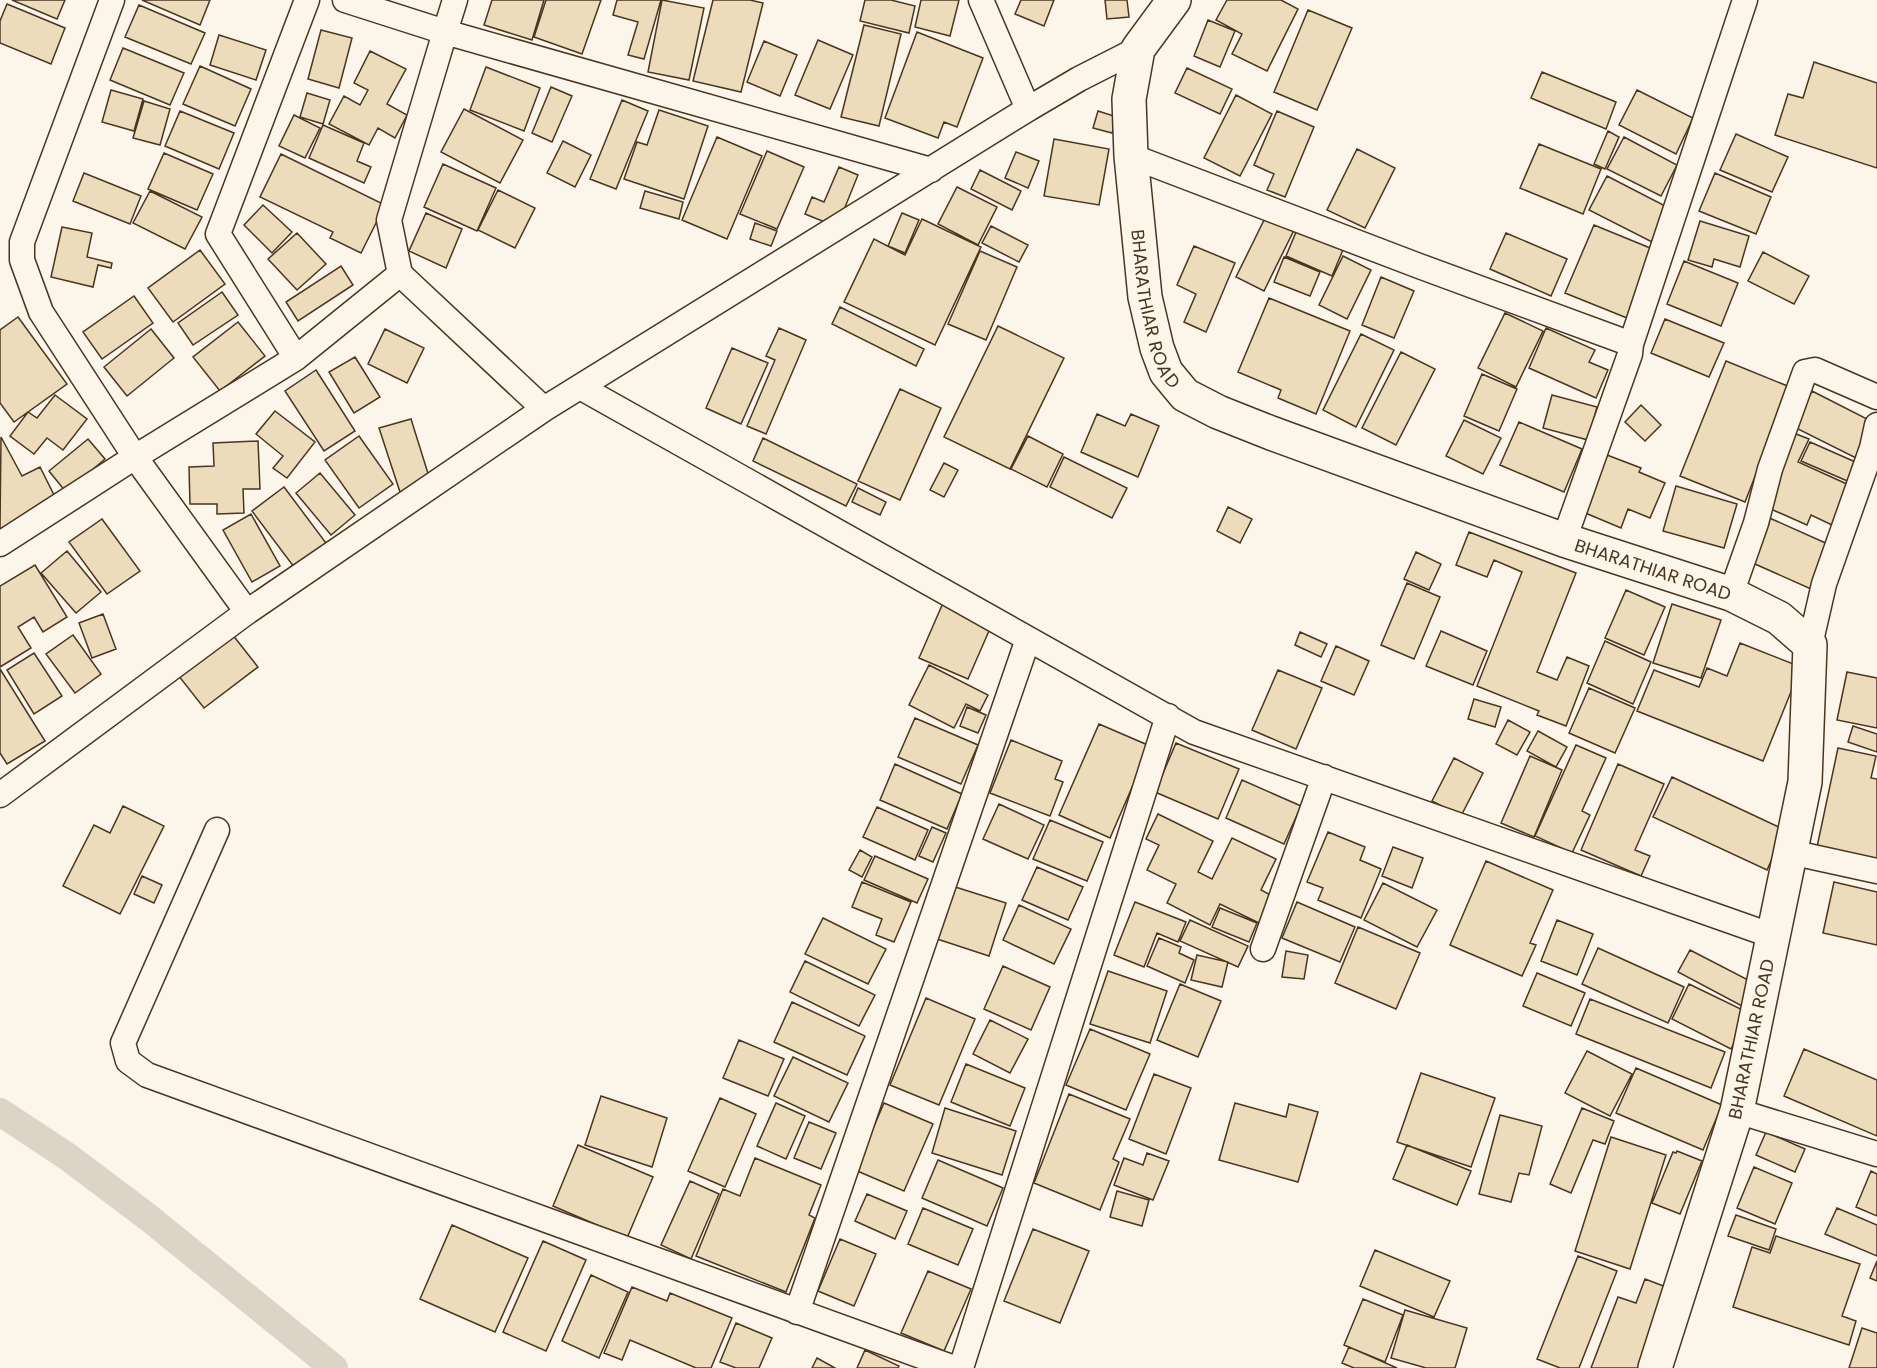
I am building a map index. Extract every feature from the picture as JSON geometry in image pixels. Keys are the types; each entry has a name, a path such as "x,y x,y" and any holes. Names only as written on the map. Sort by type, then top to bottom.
{"main road":[{"name":"BHARATHIAR ROAD","path":"1174,0 1138,49 1130,99 1131,156 1145,297 1157,348 1166,372 1185,395 1218,412 1271,433 1563,540 1731,594 1779,618 1810,645 1805,782 1737,1111 1655,1368"}],"street":[{"path":"112,0 22,242 21,253 41,312 135,457 247,612"},
{"path":"296,358 219,234 307,0"},
{"path":"345,0 445,32 931,170"},
{"path":"455,0 388,220 400,274 544,409"},
{"path":"981,0 1028,109"},
{"path":"1563,540 1630,354 1631,344 1745,0"},
{"path":"0,795 247,612 544,409 1028,109 1079,79 1138,49"},
{"path":"1131,156 1631,344"},
{"path":"0,544 135,457 296,358 400,274"},
{"path":"1731,594 1770,469 1805,372 1815,370 1877,397"},
{"path":"580,387 1194,732 1773,936"},
{"path":"1810,645 1824,584 1875,441"},
{"path":"797,1312 1028,639"},
{"path":"961,1368 1168,716"},
{"path":"1263,949 1324,777"},
{"path":"217,830 123,1043 128,1060 147,1075 954,1368"},
{"path":"1790,852 1877,871"},
{"path":"1737,1111 1877,1154"}],"building":[{"path":"12,0 65,0 57,19"},
{"path":"142,0 210,0 200,25"},
{"path":"492,0 544,0 532,40 484,25"},
{"path":"546,0 601,0 582,54 534,37"},
{"path":"617,0 661,0 644,59 628,55 638,22 613,15"},
{"path":"662,0 704,8 689,80 648,72"},
{"path":"713,0 750,0 763,3 741,92 693,81"},
{"path":"865,0 891,0 915,6 909,33 860,21"},
{"path":"921,0 959,0 950,36 915,27"},
{"path":"1021,0 1054,0 1044,26 1015,14"},
{"path":"1105,0 1127,0 1129,17 1107,19"},
{"path":"1227,0 1281,0 1298,9 1267,71 1232,54 1242,34 1216,20"},
{"path":"7,4 65,28 51,64 0,43 0,21"},
{"path":"139,5 205,33 191,64 125,37"},
{"path":"1308,10 1352,28 1317,110 1274,92"},
{"path":"1208,20 1235,31 1220,67 1194,56"},
{"path":"864,25 901,34 879,126 841,117"},
{"path":"321,30 352,38 339,88 308,79"},
{"path":"917,32 983,58 957,127 944,122 938,138 885,118"},
{"path":"219,35 266,50 256,80 210,65"},
{"path":"818,40 853,55 830,109 795,95"},
{"path":"764,41 797,55 780,96 747,82"},
{"path":"123,48 184,73 170,105 110,80"},
{"path":"370,51 406,69 387,104 407,115 395,138 378,128 369,145 329,124 344,96 360,105 368,90 354,83"},
{"path":"1814,62 1877,83 1877,168 1775,135 1788,94 1803,98"},
{"path":"200,66 251,89 235,126 183,104"},
{"path":"486,67 540,88 524,131 470,110"},
{"path":"1187,68 1232,89 1220,114 1175,93"},
{"path":"1542,72 1616,102 1606,129 1531,98"},
{"path":"551,87 572,96 552,142 532,133"},
{"path":"111,90 143,99 134,131 102,122"},
{"path":"1637,90 1693,118 1676,154 1619,125"},
{"path":"307,93 330,100 323,124 300,117"},
{"path":"1236,95 1272,114 1240,176 1204,158"},
{"path":"622,100 648,111 616,189 590,179"},
{"path":"144,101 170,109 160,145 133,138"},
{"path":"464,109 523,140 500,183 441,152"},
{"path":"659,110 708,126 684,199 624,179 637,142 647,145"},
{"path":"180,111 234,133 219,169 165,146"},
{"path":"1098,111 1117,117 1112,133 1093,128"},
{"path":"1277,111 1314,127 1285,197 1267,190 1274,174 1254,165"},
{"path":"294,115 320,128 305,158 279,146"},
{"path":"323,125 364,143 357,161 371,167 364,183 309,158"},
{"path":"1608,131 1619,137 1605,169 1594,164"},
{"path":"1736,134 1788,157 1772,192 1720,170"},
{"path":"717,137 762,156 727,239 682,220"},
{"path":"1624,137 1677,165 1661,196 1607,169"},
{"path":"1054,139 1109,149 1099,205 1044,196"},
{"path":"563,141 591,155 575,187 547,173"},
{"path":"1539,144 1601,169 1583,214 1520,188"},
{"path":"1357,149 1395,168 1365,228 1327,210"},
{"path":"767,151 804,167 777,229 740,214"},
{"path":"1016,152 1039,161 1028,188 1005,178"},
{"path":"164,153 213,174 197,210 148,189"},
{"path":"281,154 385,205 361,253 330,238 333,232 260,197"},
{"path":"443,164 496,188 477,231 424,207"},
{"path":"839,167 858,175 837,227 805,214 812,197 824,202"},
{"path":"980,170 1021,191 1012,210 971,189"},
{"path":"84,173 141,196 130,224 73,201"},
{"path":"1715,173 1771,197 1756,234 1699,211"},
{"path":"1607,176 1673,210 1656,244 1589,210"},
{"path":"957,187 997,207 978,245 938,224"},
{"path":"498,190 535,208 515,248 478,230"},
{"path":"150,191 202,217 185,249 133,223"},
{"path":"645,191 683,202 679,219 640,208"},
{"path":"263,205 292,232 272,253 244,225"},
{"path":"1269,210 1297,224 1264,291 1236,277"},
{"path":"426,213 462,229 446,268 409,251"},
{"path":"902,213 919,220 905,253 888,246"},
{"path":"922,219 981,247 935,345 844,302 874,239 905,255"},
{"path":"1700,221 1749,236 1740,267 1714,259 1712,267 1688,260"},
{"path":"755,223 777,231 771,246 750,239"},
{"path":"1299,225 1345,245 1332,276 1286,256"},
{"path":"1594,225 1655,250 1627,318 1565,293"},
{"path":"991,226 1028,245 1019,262 982,243"},
{"path":"62,227 92,233 87,257 112,263 111,268 98,265 93,287 51,277"},
{"path":"297,233 326,264 297,290 268,259"},
{"path":"1506,233 1567,259 1551,296 1490,269"},
{"path":"1194,246 1235,263 1206,332 1184,322 1196,294 1177,285"},
{"path":"200,250 225,284 173,322 148,288"},
{"path":"980,251 1017,267 986,340 948,324"},
{"path":"1763,252 1809,276 1794,304 1748,281"},
{"path":"1343,256 1371,270 1347,319 1319,305"},
{"path":"1284,257 1320,272 1310,296 1274,282"},
{"path":"1684,261 1738,283 1721,326 1667,304"},
{"path":"341,266 353,285 298,321 286,302"},
{"path":"1381,277 1414,291 1394,338 1362,325"},
{"path":"222,292 238,315 193,345 178,323"},
{"path":"134,296 153,323 102,359 83,332"},
{"path":"1269,298 1350,331 1316,414 1278,398 1281,390 1238,372"},
{"path":"840,307 924,349 916,366 832,324"},
{"path":"1505,313 1543,331 1516,387 1478,368"},
{"path":"18,317 67,384 14,422 0,403 0,330"},
{"path":"1665,319 1724,343 1709,377 1651,353"},
{"path":"238,322 265,356 220,391 193,357"},
{"path":"998,326 1064,358 1010,469 944,437"},
{"path":"779,328 806,340 766,434 747,426 775,360 766,356"},
{"path":"1546,328 1595,350 1589,362 1608,370 1596,398 1529,368"},
{"path":"151,329 174,358 127,396 104,367"},
{"path":"385,329 424,348 407,383 368,364"},
{"path":"1361,334 1394,350 1356,427 1323,410"},
{"path":"732,348 768,363 741,424 706,408"},
{"path":"1401,352 1435,369 1396,445 1362,428"},
{"path":"355,357 380,397 354,413 329,372"},
{"path":"1726,361 1790,387 1745,502 1680,476"},
{"path":"316,370 355,431 324,451 285,391"},
{"path":"1482,374 1517,389 1499,431 1464,416"},
{"path":"900,389 941,408 900,500 858,481"},
{"path":"1812,391 1873,422 1856,458 1794,427"},
{"path":"55,395 87,419 63,450 47,438 34,454 10,436 28,412 37,418"},
{"path":"1552,395 1597,407 1588,440 1543,428"},
{"path":"1641,405 1661,425 1645,441 1625,422"},
{"path":"275,411 315,442 287,478 273,468 283,456 256,434"},
{"path":"1097,414 1125,426 1131,414 1159,426 1138,477 1081,452"},
{"path":"411,419 431,483 400,492 379,428"},
{"path":"1464,420 1501,438 1483,474 1446,456"},
{"path":"1519,422 1582,449 1564,492 1500,465"},
{"path":"1796,434 1809,439 1798,462 1849,485 1832,525 1811,515 1807,525 1764,506"},
{"path":"359,436 393,484 359,508 325,460"},
{"path":"1028,436 1063,454 1047,487 1011,469"},
{"path":"1,437 22,476 40,467 56,499 0,529"},
{"path":"763,438 857,484 846,506 753,461"},
{"path":"88,439 105,459 66,492 49,471"},
{"path":"258,441 260,489 243,489 244,513 217,514 217,504 190,504 189,467 214,466 213,443"},
{"path":"1810,442 1860,464 1852,483 1801,461"},
{"path":"1607,455 1641,468 1639,472 1665,483 1650,518 1628,509 1621,528 1583,512"},
{"path":"1064,457 1127,488 1112,518 1050,487"},
{"path":"944,463 958,470 944,497 930,490"},
{"path":"320,473 355,515 331,535 296,493"},
{"path":"1676,486 1737,504 1724,548 1663,531"},
{"path":"284,487 329,547 297,571 252,511"},
{"path":"858,488 886,502 880,515 852,502"},
{"path":"1228,507 1252,519 1240,543 1217,531"},
{"path":"251,514 280,566 252,582 223,530"},
{"path":"1765,516 1830,545 1811,589 1746,560"},
{"path":"102,519 140,571 107,594 69,542"},
{"path":"1469,532 1576,573 1537,672 1557,680 1567,657 1589,666 1566,726 1537,715 1539,711 1477,686 1522,572 1494,560 1487,577 1456,565"},
{"path":"67,551 101,592 76,613 41,573"},
{"path":"1416,552 1441,564 1429,590 1404,579"},
{"path":"35,565 67,617 43,632 34,617 18,627 31,648 0,667 0,586"},
{"path":"1407,583 1440,597 1414,659 1381,645"},
{"path":"1626,590 1665,607 1644,655 1605,638"},
{"path":"943,603 992,624 968,679 919,658"},
{"path":"1672,604 1721,620 1701,678 1653,663"},
{"path":"103,614 116,649 92,658 79,623"},
{"path":"1441,631 1487,651 1473,685 1426,666"},
{"path":"1300,632 1327,644 1321,657 1295,645"},
{"path":"232,634 258,667 204,708 178,675"},
{"path":"73,635 101,674 75,693 46,654"},
{"path":"1605,641 1651,662 1633,704 1587,683"},
{"path":"1740,643 1801,667 1763,761 1637,711 1654,670 1699,687 1707,668 1727,676"},
{"path":"1336,646 1369,661 1354,695 1321,681"},
{"path":"34,653 62,696 34,714 7,670"},
{"path":"929,665 988,695 980,711 966,704 954,728 909,705"},
{"path":"0,669 45,741 7,764 0,753"},
{"path":"1278,670 1322,688 1296,749 1252,730"},
{"path":"1847,672 1877,678 1877,728 1837,720"},
{"path":"1589,688 1635,708 1615,753 1569,733"},
{"path":"1474,699 1501,707 1495,727 1468,719"},
{"path":"967,707 986,715 978,733 960,726"},
{"path":"915,718 978,745 961,784 898,757"},
{"path":"1508,720 1530,732 1517,755 1496,744"},
{"path":"1099,724 1150,746 1110,838 1059,815"},
{"path":"1853,726 1877,734 1877,752 1848,742"},
{"path":"1538,731 1567,747 1556,767 1527,751"},
{"path":"1011,740 1062,761 1055,779 1063,782 1050,816 990,793"},
{"path":"1176,743 1239,769 1218,819 1155,792"},
{"path":"1576,745 1606,758 1582,811 1590,815 1572,853 1535,836"},
{"path":"1838,748 1876,756 1871,778 1877,779 1877,860 1817,847"},
{"path":"1530,756 1562,770 1534,837 1501,823"},
{"path":"1454,758 1483,773 1461,816 1432,801"},
{"path":"895,764 962,794 947,829 880,800"},
{"path":"1618,764 1664,784 1635,850 1650,856 1641,876 1581,850"},
{"path":"1672,777 1785,830 1767,870 1653,817"},
{"path":"1242,780 1301,806 1284,844 1226,818"},
{"path":"999,804 1044,825 1028,859 983,839"},
{"path":"123,806 164,826 120,914 63,886 94,825 110,833"},
{"path":"877,807 928,830 915,860 863,837"},
{"path":"1158,814 1213,841 1198,872 1212,879 1232,838 1276,859 1261,890 1274,897 1261,924 1220,904 1210,925 1167,903 1176,884 1147,870 1159,845 1146,839"},
{"path":"1050,820 1103,842 1087,881 1033,859"},
{"path":"932,827 946,833 933,862 919,856"},
{"path":"1328,832 1365,847 1360,860 1381,869 1361,918 1318,900 1323,888 1307,882"},
{"path":"1393,847 1423,858 1412,888 1382,876"},
{"path":"860,850 872,857 862,877 849,870"},
{"path":"875,856 928,879 917,903 864,880"},
{"path":"1486,861 1553,890 1530,943 1536,945 1522,976 1450,945"},
{"path":"1037,867 1083,887 1068,920 1022,900"},
{"path":"142,876 162,885 154,903 134,894"},
{"path":"862,882 911,902 894,942 876,935 882,919 852,907"},
{"path":"1834,882 1877,892 1877,945 1823,933"},
{"path":"1383,883 1437,910 1417,947 1364,920"},
{"path":"949,885 1006,903 989,956 934,938"},
{"path":"1135,902 1186,922 1178,942 1157,933 1144,967 1114,955"},
{"path":"1297,902 1355,927 1340,962 1282,938"},
{"path":"1019,905 1071,929 1054,964 1003,940"},
{"path":"1220,908 1257,923 1249,942 1212,927"},
{"path":"823,918 886,949 868,984 805,954"},
{"path":"1190,920 1248,946 1238,967 1180,941"},
{"path":"1557,920 1593,934 1577,975 1541,961"},
{"path":"1358,927 1420,953 1396,1009 1335,983"},
{"path":"1159,938 1181,947 1179,953 1194,960 1185,983 1147,966"},
{"path":"1598,948 1684,987 1668,1023 1582,984"},
{"path":"1690,950 1754,983 1742,1006 1678,972"},
{"path":"1286,951 1308,955 1304,979 1282,977"},
{"path":"1197,955 1228,962 1222,987 1191,980"},
{"path":"805,961 875,995 859,1026 790,992"},
{"path":"1003,966 1050,987 1031,1030 984,1009"},
{"path":"1108,971 1167,991 1150,1043 1090,1024"},
{"path":"1537,973 1585,993 1571,1026 1523,1006"},
{"path":"1180,984 1221,1001 1198,1057 1157,1040"},
{"path":"1689,984 1749,1013 1731,1049 1672,1019"},
{"path":"926,998 975,1019 939,1105 890,1085"},
{"path":"1590,999 1725,1052 1711,1088 1576,1034"},
{"path":"792,1002 865,1036 847,1075 774,1042"},
{"path":"990,1020 1028,1039 1010,1073 973,1054"},
{"path":"1090,1029 1150,1054 1126,1110 1066,1085"},
{"path":"739,1040 784,1059 768,1096 723,1078"},
{"path":"1804,1049 1877,1080 1877,1136 1784,1096"},
{"path":"1587,1051 1632,1074 1610,1116 1565,1093"},
{"path":"793,1057 848,1083 829,1122 774,1096"},
{"path":"966,1064 1025,1088 1010,1126 951,1102"},
{"path":"1636,1068 1722,1105 1703,1150 1616,1113"},
{"path":"1421,1073 1495,1098 1471,1167 1397,1142"},
{"path":"1154,1074 1191,1088 1166,1154 1129,1139"},
{"path":"1069,1094 1130,1119 1113,1159 1119,1162 1100,1210 1034,1183"},
{"path":"601,1096 667,1118 652,1167 585,1145"},
{"path":"720,1098 756,1114 725,1187 688,1171"},
{"path":"776,1103 805,1116 786,1159 757,1146"},
{"path":"884,1103 933,1124 904,1191 855,1170"},
{"path":"1235,1103 1286,1117 1289,1104 1318,1112 1298,1182 1219,1160"},
{"path":"945,1108 1016,1131 1002,1175 932,1153"},
{"path":"1582,1108 1614,1121 1605,1144 1593,1140 1571,1193 1550,1184"},
{"path":"1500,1115 1542,1126 1529,1175 1519,1173 1511,1202 1479,1194"},
{"path":"809,1122 836,1133 821,1169 794,1158"},
{"path":"1766,1132 1805,1149 1795,1172 1756,1155"},
{"path":"1611,1137 1666,1155 1630,1269 1575,1251"},
{"path":"578,1145 653,1177 627,1238 553,1206"},
{"path":"1407,1145 1471,1171 1457,1205 1393,1179"},
{"path":"1677,1151 1702,1161 1680,1214 1652,1203 1673,1152"},
{"path":"1147,1153 1169,1161 1153,1200 1114,1185 1124,1158 1143,1165"},
{"path":"755,1158 821,1185 809,1215 815,1218 786,1292 696,1256 723,1189 740,1196"},
{"path":"938,1160 1003,1188 987,1226 922,1198"},
{"path":"1754,1167 1792,1183 1775,1224 1737,1208"},
{"path":"1871,1171 1877,1174 1877,1216 1856,1207"},
{"path":"690,1181 719,1194 691,1259 661,1245"},
{"path":"1117,1191 1149,1200 1142,1226 1110,1217"},
{"path":"867,1194 907,1211 895,1239 855,1221"},
{"path":"923,1208 973,1229 958,1265 908,1244"},
{"path":"1837,1208 1877,1225 1877,1256 1825,1234"},
{"path":"1736,1215 1776,1229 1769,1250 1728,1236"},
{"path":"452,1225 528,1258 495,1332 420,1299"},
{"path":"1033,1229 1089,1251 1060,1323 1004,1301"},
{"path":"1776,1236 1860,1264 1842,1316 1856,1321 1849,1345 1733,1307 1752,1247 1770,1253"},
{"path":"840,1239 876,1254 854,1306 818,1291"},
{"path":"543,1241 586,1260 546,1351 503,1332"},
{"path":"1375,1250 1450,1281 1434,1317 1360,1286"},
{"path":"1578,1256 1617,1271 1579,1368 1560,1368 1537,1359"},
{"path":"1877,1261 1877,1281 1870,1278"},
{"path":"928,1271 971,1289 944,1351 901,1333"},
{"path":"591,1275 628,1292 599,1358 562,1341"},
{"path":"1645,1279 1674,1290 1644,1368 1591,1368 1618,1297 1636,1303"},
{"path":"632,1287 667,1301 670,1293 732,1318 711,1368 696,1368 630,1340 622,1360 604,1353"},
{"path":"1363,1299 1403,1315 1385,1362 1344,1345"},
{"path":"1405,1310 1467,1328 1455,1368 1426,1368 1391,1358"},
{"path":"736,1323 772,1338 759,1368 736,1368 720,1362"},
{"path":"1862,1328 1877,1333 1877,1368 1849,1368"},
{"path":"1349,1347 1397,1368 1354,1368 1342,1363"},
{"path":"865,1350 899,1366 898,1368 857,1368"},
{"path":"817,1358 835,1368 812,1368"}],"waterway":[{"path":"0,1112 68,1157 149,1218 334,1368"}]}
